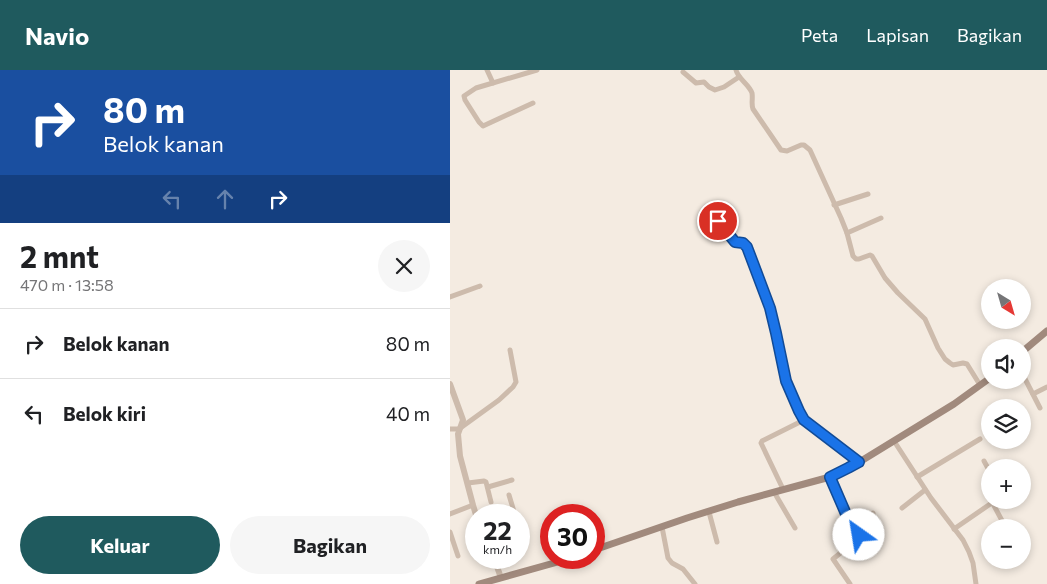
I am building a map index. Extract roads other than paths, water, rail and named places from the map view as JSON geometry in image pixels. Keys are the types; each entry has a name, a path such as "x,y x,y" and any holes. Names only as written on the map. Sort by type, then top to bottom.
{"main road":[{"path":"1031,344 1047,331"},
{"path":"605,546 687,518 830,477 894,441 954,404 980,385"},
{"path":"479,584 540,567"}],"street":[{"path":"487,70 494,83"},
{"path":"532,103 487,125 481,125 464,96 476,88 536,70"},
{"path":"736,70 752,93 753,109 781,150 787,151 801,145 807,146 847,233 853,256 856,259 872,256 885,278 898,294 925,319 945,359 953,365 967,364 980,385"},
{"path":"683,72 696,83 704,82 714,90 724,87 740,77"},
{"path":"834,205 868,194"},
{"path":"847,233 880,218"},
{"path":"718,221 735,242 743,243 747,247 770,308 786,381 804,420 859,462"},
{"path":"450,297 480,286"},
{"path":"450,429 459,429 499,400 514,385 516,382 510,350"},
{"path":"450,384 462,417 462,424 458,434 460,456 473,504"},
{"path":"1033,394 1047,387"},
{"path":"1030,389 1040,408"},
{"path":"783,489 761,444 762,441 804,420"},
{"path":"917,477 980,439"},
{"path":"894,441 925,490 969,552 973,562 976,584"},
{"path":"830,477 859,538 833,559 850,584"},
{"path":"488,487 512,480"},
{"path":"468,483 484,481 487,484 492,502"},
{"path":"902,508 925,490"},
{"path":"774,492 795,528"},
{"path":"509,495 512,504"},
{"path":"450,514 465,508"},
{"path":"954,529 983,509"},
{"path":"709,512 717,542"},
{"path":"852,523 873,513"},
{"path":"662,527 668,558 672,563 683,569 695,584"},
{"path":"450,532 458,556"},
{"path":"498,569 501,578"}]}
